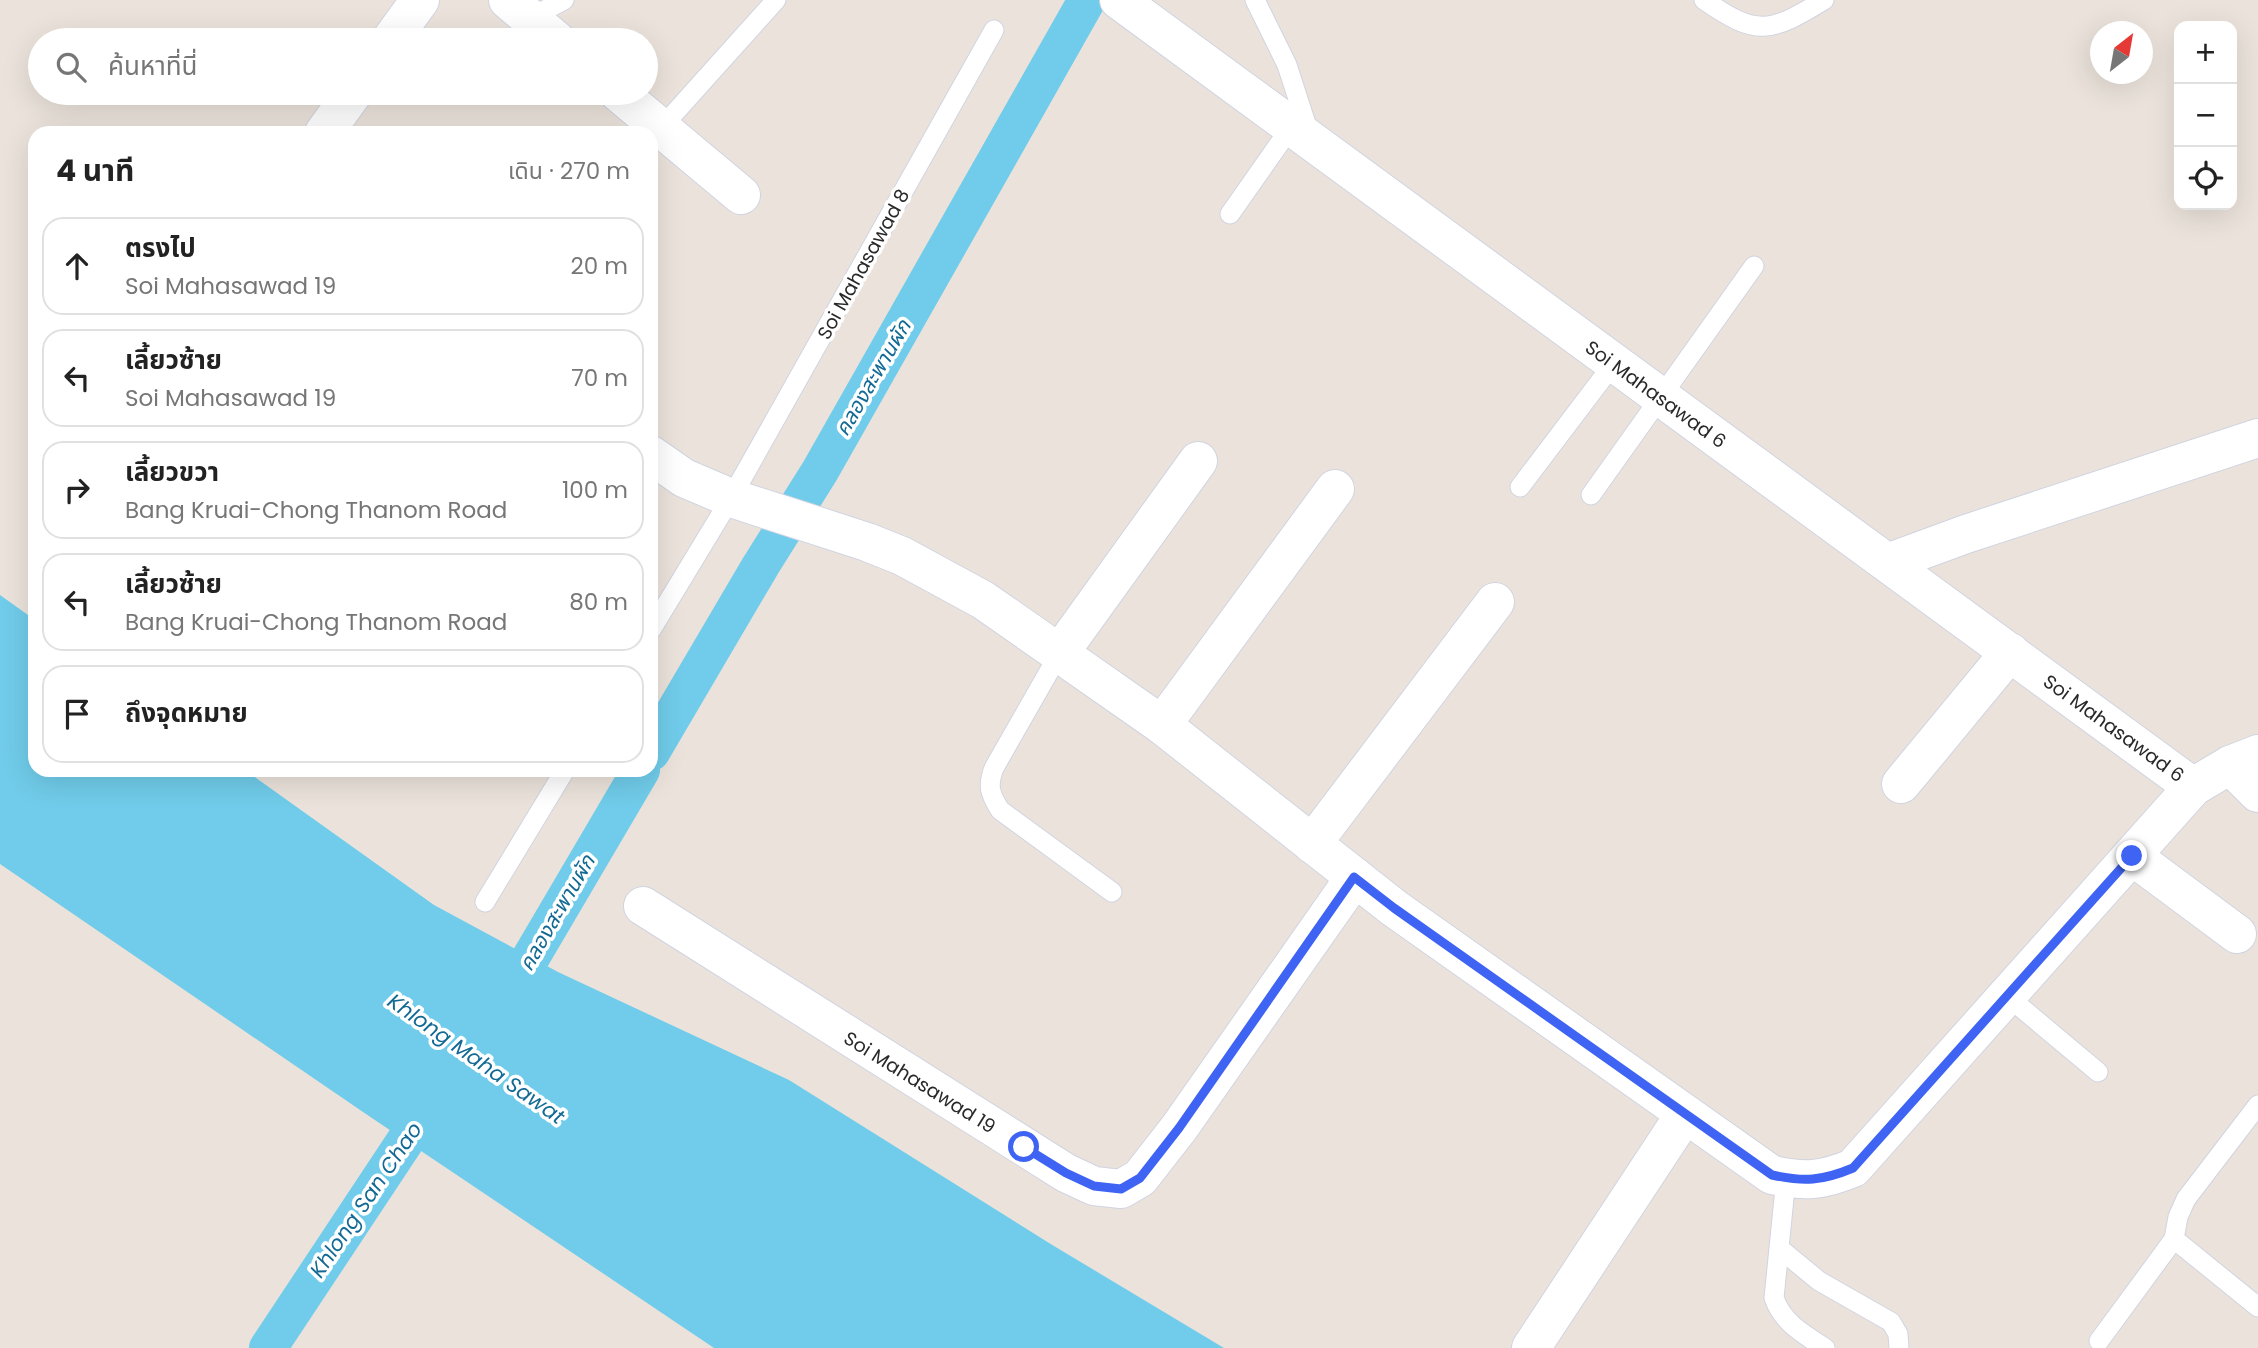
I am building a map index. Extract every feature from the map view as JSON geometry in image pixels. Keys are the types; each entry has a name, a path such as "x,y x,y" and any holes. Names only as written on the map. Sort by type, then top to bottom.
{"street":[{"path":"400,28 420,0"},
{"name":"Soi Mahasawad 6","path":"1119,0 2193,787"},
{"path":"329,126 344,105"},
{"path":"633,105 741,195"},
{"path":"1887,563 1966,534 2258,438"},
{"path":"658,460 684,478 731,498 867,542 927,568 983,600 1161,725 1394,908 1772,1175 1798,1181 1829,1178 1853,1168 2193,787 2244,759 2258,793"},
{"path":"1059,653 1198,461"},
{"path":"1161,725 1335,489"},
{"path":"1312,844 1495,602"},
{"path":"1901,784 2010,652"},
{"path":"2132,856 2237,934"},
{"name":"Soi Mahasawad 19","path":"643,906 1066,1173 1094,1186 1121,1189 1140,1178 1179,1128 1354,877"},
{"path":"1531,1348 1685,1114"}],"lane":[{"path":"531,19 564,0"},
{"path":"661,128 776,0"},
{"path":"1230,214 1301,134 1287,65 1255,0"},
{"path":"1704,0 1733,20 1762,27 1781,24 1824,0"},
{"name":"Soi Mahasawad 8","path":"658,618 731,498 994,30"},
{"path":"1591,495 1754,266"},
{"path":"1520,487 1614,363"},
{"path":"1059,653 993,768 988,783 990,795 1000,810 1112,892"},
{"path":"485,902 561,777"},
{"path":"2006,996 2098,1072"},
{"path":"2099,1341 2174,1239 2178,1217 2186,1199 2258,1105"},
{"path":"1786,1178 1774,1298 1779,1313 1795,1329 1825,1348"},
{"path":"2174,1239 2258,1307"},
{"path":"1779,1248 1819,1281 1891,1322 1898,1334 1899,1348"}],"water":[{"name":"Khlong Maha Sawat","path":"0,595 28,615 28,777 255,777 434,905 558,972 789,1080 1049,1243 1224,1348 714,1348 0,864"}],"waterway":[{"name":"คลองสะพานผัก","path":"658,740 820,471 1087,0"},
{"name":"คลองสะพานผัก","path":"504,1003 637,777"},
{"name":"Khlong San Chao","path":"268,1348 435,1096"}],"route":[{"path":"1024,1147 1066,1173 1094,1186 1121,1189 1140,1178 1179,1128 1354,877 1772,1175 1798,1181 1829,1178 1853,1168 2132,856"}]}
